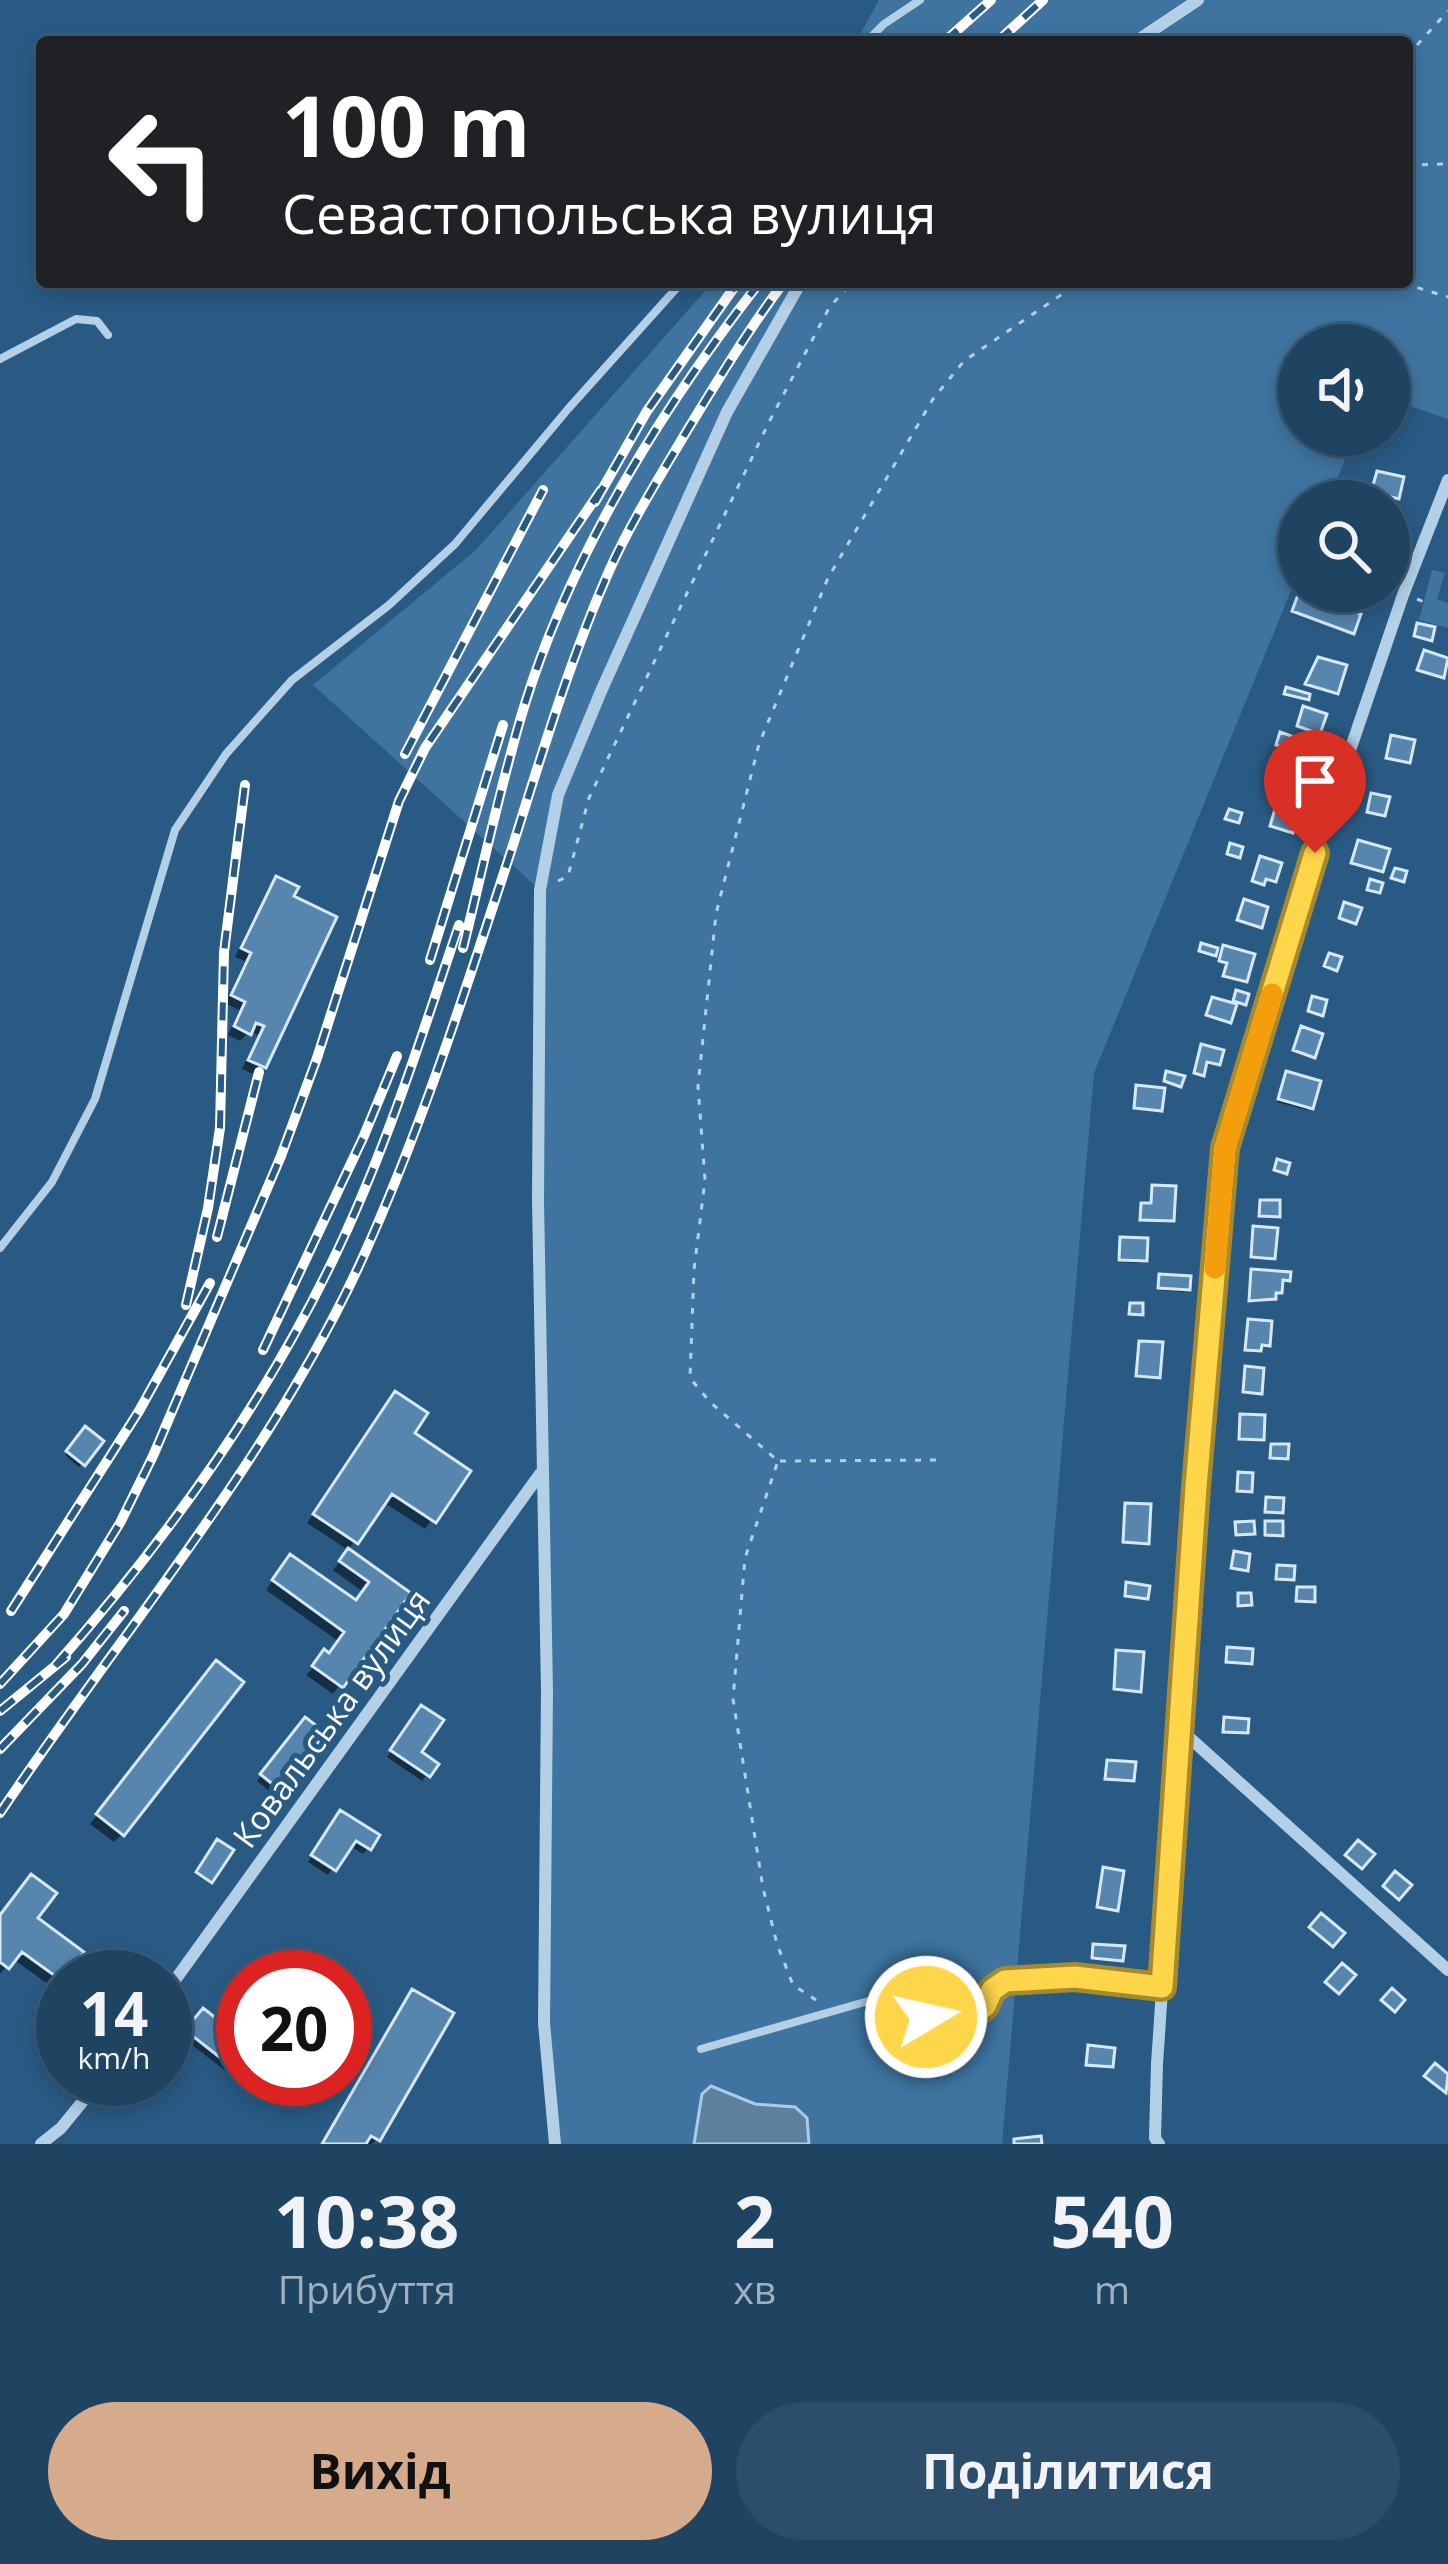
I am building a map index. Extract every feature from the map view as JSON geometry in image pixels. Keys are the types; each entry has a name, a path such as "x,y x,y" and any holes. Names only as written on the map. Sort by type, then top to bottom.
{"street":[{"path":"1145,36 1198,0"},
{"path":"555,2144 544,2023 547,1691 541,1473 540,890 558,795 602,688 727,412 798,288"},
{"path":"1155,2142 1196,1487 1225,1148 1315,853 1403,595 1448,480"},
{"name":"Ковальська вулиця","path":"192,1957 541,1473"},
{"path":"1182,1731 1448,1970"},
{"path":"41,2144 79,2106"}],"lane":[{"path":"872,36 905,4 920,0"},
{"path":"0,1248 52,1182 95,1100 176,830 226,754 292,680 388,605 455,544 677,288"},
{"path":"0,358 76,319 97,321 108,335"},
{"path":"701,2048 872,2000 960,2024 985,2006 992,1990 1005,1981 1075,1977 1162,1987"}],"path":[{"path":"1413,49 1448,11"},
{"path":"1413,165 1448,164"},
{"path":"1413,286 1448,297"},
{"path":"540,890 568,876 589,798 769,422 829,308 847,288"},
{"path":"945,1460 778,1461 710,1402 690,1378 694,1270 706,1180 698,1086 716,914 759,744 828,578 898,455 964,361 1071,288"},
{"path":"778,1461 745,1558 734,1699 755,1845 777,1943 793,1985 814,1995 823,2011"}],"shaded area":[{"path":"879,0 1448,0 1448,419 1410,406 1410,324 1278,324 1278,456 1346,456 1337,480 1278,480 1278,612 1282,612 1094,1073 1002,2144 809,2144 807,2118 795,2107 755,2104 721,2088 702,2094 694,2144 555,2144 544,2023 540,890 313,685 476,550 708,288 1413,288 1413,36 859,36"},
{"path":"1432,570 1445,573 1437,599 1448,603 1448,628 1419,620"},
{"path":"711,2086 755,2104 795,2107 807,2118 809,2144 694,2144 702,2094"}],"building":[{"path":"1377,471 1404,477 1403,480 1374,480"},
{"path":"1295,612 1361,614 1354,634"},
{"path":"1417,623 1435,627 1432,641 1414,636"},
{"path":"1424,650 1448,658 1444,678 1417,670"},
{"path":"1318,657 1347,665 1338,694 1305,684"},
{"path":"1286,687 1310,694 1309,700 1284,694"},
{"path":"1303,706 1327,714 1320,734 1297,726"},
{"path":"1280,732 1297,738 1293,750 1276,745"},
{"path":"1391,735 1415,740 1410,763 1386,758"},
{"path":"1285,751 1310,759 1302,784 1284,778 1287,768 1280,766"},
{"path":"1371,793 1390,797 1385,816 1367,812"},
{"path":"1277,802 1300,809 1293,833 1270,826"},
{"path":"1229,809 1242,813 1239,823 1225,819"},
{"path":"1358,840 1390,849 1383,872 1351,863"},
{"path":"1230,843 1243,847 1240,858 1227,854"},
{"path":"1260,856 1282,863 1276,882 1252,881"},
{"path":"1395,868 1407,871 1404,882 1391,878"},
{"path":"276,876 299,887 294,896 337,917 266,1068 248,1060 264,1026 256,1023 251,1035 234,1026 245,1002 231,995 251,953 241,948"},
{"path":"1370,879 1383,883 1380,893 1367,890"},
{"path":"1244,899 1268,907 1262,928 1237,920"},
{"path":"1344,902 1362,908 1356,924 1339,918"},
{"path":"1201,943 1218,948 1216,956 1199,951"},
{"path":"1223,945 1255,954 1247,982 1223,976 1227,963 1219,961"},
{"path":"1329,953 1342,957 1337,971 1324,966"},
{"path":"1236,990 1249,994 1246,1005 1233,1001"},
{"path":"1312,996 1327,1000 1323,1016 1308,1011"},
{"path":"1212,997 1237,1004 1231,1023 1206,1015"},
{"path":"1301,1026 1323,1034 1315,1058 1293,1050"},
{"path":"1201,1044 1224,1050 1220,1065 1207,1062 1204,1076 1194,1073"},
{"path":"1166,1071 1185,1076 1181,1087 1164,1081"},
{"path":"1286,1071 1321,1081 1313,1109 1278,1099"},
{"path":"1136,1085 1165,1088 1162,1111 1134,1108"},
{"path":"1277,1159 1290,1163 1287,1174 1274,1170"},
{"path":"1152,1185 1176,1186 1174,1221 1140,1220 1141,1203 1151,1203"},
{"path":"1260,1200 1280,1200 1280,1217 1259,1216"},
{"path":"1253,1226 1278,1228 1275,1259 1251,1257"},
{"path":"1120,1237 1148,1238 1147,1261 1119,1260"},
{"path":"1251,1269 1291,1272 1290,1281 1283,1280 1276,1299 1249,1301"},
{"path":"1159,1274 1191,1276 1190,1290 1158,1288"},
{"path":"1130,1303 1143,1303 1143,1315 1129,1314"},
{"path":"1248,1319 1272,1321 1270,1346 1245,1350"},
{"path":"1139,1341 1163,1342 1160,1378 1136,1376"},
{"path":"1245,1366 1264,1368 1262,1394 1243,1392"},
{"path":"395,1391 428,1413 415,1433 471,1471 436,1523 392,1494 358,1544 313,1514"},
{"path":"1240,1414 1265,1415 1264,1440 1239,1439"},
{"path":"85,1426 104,1441 85,1466 66,1451"},
{"path":"1271,1444 1289,1444 1288,1459 1270,1458"},
{"path":"1238,1472 1253,1473 1252,1492 1237,1491"},
{"path":"1266,1497 1284,1498 1283,1513 1265,1512"},
{"path":"1125,1503 1151,1504 1149,1544 1123,1542"},
{"path":"1254,1521 1255,1534 1236,1535 1235,1522"},
{"path":"1265,1521 1283,1521 1283,1536 1265,1535"},
{"path":"348,1548 411,1593 343,1688 312,1666 344,1632 272,1580 290,1554 356,1600 369,1582 339,1561"},
{"path":"1234,1551 1250,1554 1248,1571 1231,1568"},
{"path":"1277,1565 1295,1566 1294,1580 1276,1579"},
{"path":"1126,1582 1150,1586 1148,1599 1125,1596"},
{"path":"1297,1587 1315,1587 1315,1602 1296,1601"},
{"path":"1238,1593 1251,1593 1252,1605 1238,1606"},
{"path":"1227,1647 1253,1649 1252,1664 1226,1662"},
{"path":"1116,1650 1144,1652 1141,1692 1114,1689"},
{"path":"216,1660 244,1682 124,1836 96,1814"},
{"path":"421,1705 444,1720 422,1752 439,1764 430,1777 390,1750"},
{"path":"305,1717 326,1733 281,1791 260,1774"},
{"path":"1224,1717 1249,1719 1248,1733 1223,1732"},
{"path":"1107,1760 1136,1762 1134,1781 1105,1779"},
{"path":"340,1810 380,1835 371,1850 356,1841 336,1871 311,1855"},
{"path":"217,1839 234,1850 212,1883 196,1872"},
{"path":"1358,1840 1375,1854 1362,1869 1345,1855"},
{"path":"1103,1867 1124,1871 1118,1911 1097,1907"},
{"path":"1395,1871 1412,1885 1399,1900 1383,1886"},
{"path":"31,1874 57,1893 38,1918 81,1950 36,1950 36,1962 22,1952 9,1969 0,1962 0,1915"},
{"path":"1321,1913 1345,1933 1333,1947 1309,1927"},
{"path":"1093,1944 1125,1946 1123,1961 1092,1958"},
{"path":"1342,1963 1356,1975 1339,1994 1325,1982"},
{"path":"961,1982 972,1993 961,2004 950,1993"},
{"path":"1392,1988 1405,2000 1395,2012 1381,2000"},
{"path":"412,1989 454,2013 380,2141 371,2136 366,2144 322,2144 344,2106 372,2106 372,2058"},
{"path":"203,2008 216,2018 216,2054 192,2036 192,2021"},
{"path":"1088,2045 1115,2048 1113,2067 1086,2065"},
{"path":"1435,2063 1448,2074 1446,2093 1424,2076"},
{"path":"1041,2136 1042,2144 1014,2144 1014,2139"}],"railway":[{"path":"951,36 991,0"},
{"path":"1004,36 1043,0"},
{"path":"595,502 647,411 734,288"},
{"path":"463,948 524,707 567,594 655,432 756,288"},
{"path":"0,1813 236,1480 321,1341 358,1268 423,1111 558,704 610,569 685,434 780,288"},
{"path":"405,754 543,490"},
{"path":"0,1684 64,1614 120,1523 153,1456 281,1156 399,801 425,748 601,490"},
{"path":"430,960 503,725"},
{"path":"186,1305 220,1128 224,952 245,785"},
{"path":"55,1666 137,1568 213,1465 313,1300 375,1165 459,925"},
{"path":"263,1350 397,1056"},
{"path":"217,1237 259,1072"},
{"path":"11,1611 139,1411 210,1283"},
{"path":"0,1749 82,1664 124,1611"},
{"path":"0,1711 66,1657"}],"slow traffic":[{"path":"1215,1268 1225,1148 1272,994"}],"route":[{"path":"926,2017 960,2024 985,2006 992,1990 1005,1981 1075,1977 1162,1987 1225,1148 1315,853"}]}
